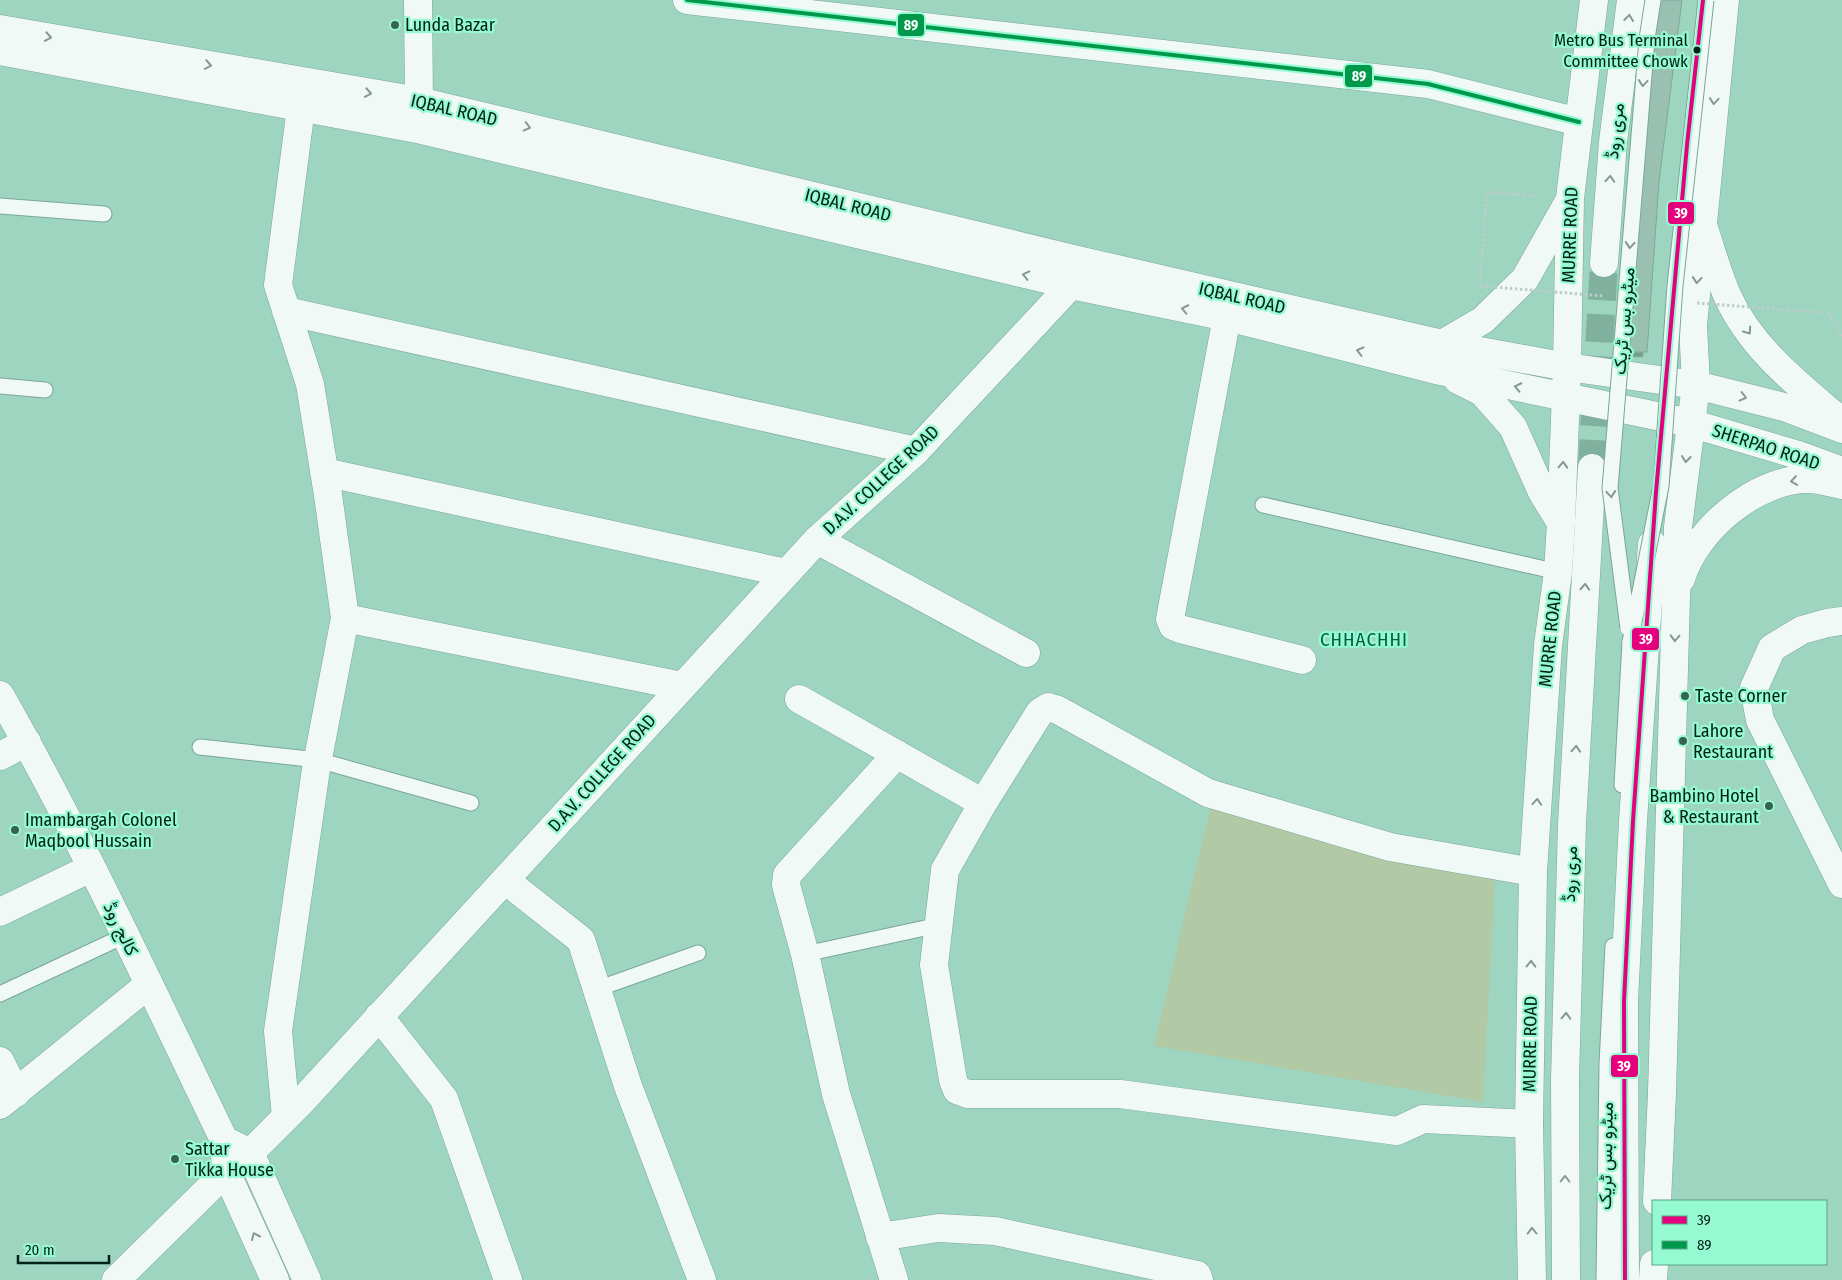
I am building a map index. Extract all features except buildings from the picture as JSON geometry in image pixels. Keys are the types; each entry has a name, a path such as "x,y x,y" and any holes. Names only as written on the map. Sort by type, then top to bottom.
{"street":[{"path":"418,0 419,101"},
{"path":"687,0 1428,84 1579,122"},
{"name":"MURRE ROAD","path":"1532,1280 1529,1124 1533,872 1548,645 1558,572 1561,523 1568,366 1570,198 1594,0"},
{"name":"مری روڈ","path":"1604,263 1613,142 1631,0"},
{"path":"1675,273 1687,145 1705,0"},
{"path":"1657,1200 1662,1093 1678,527 1696,385 1693,325 1724,0"},
{"name":"IQBAL ROAD","path":"0,29 303,95 416,129 1075,273 1439,357 1566,397 1690,423"},
{"name":"IQBAL ROAD","path":"0,51 303,95 419,101 1075,273 1227,317 1439,357 1568,366 1696,385 1784,407 1842,429"},
{"path":"286,1117 278,1031 318,760 345,618 310,384 278,285 303,95"},
{"path":"1561,523 1542,492 1512,427 1482,392 1439,357 1526,279 1570,198"},
{"path":"1702,222 1727,296 1748,333 1778,367 1842,422"},
{"name":"D.A.V. COLLEGE ROAD","path":"116,1280 226,1172 250,1153 286,1117 786,573 817,540 916,451 1075,273"},
{"path":"286,311 916,451"},
{"path":"1227,317 1170,619 1173,626 1180,629 1302,660"},
{"name":"SHERPAO ROAD","path":"1690,423 1798,455 1842,471"},
{"name":"مری روڈ","path":"1566,1280 1564,1080 1572,824 1592,468"},
{"path":"324,472 786,573"},
{"path":"1676,595 1685,564 1698,542 1722,517 1743,501 1780,483 1808,479 1842,485"},
{"path":"1625,1280 1624,1001 1633,821 1656,492"},
{"path":"817,540 1026,653"},
{"path":"345,618 682,686"},
{"path":"1842,621 1802,630 1772,648 1754,688 1760,720 1842,884"},
{"name":"کالج روڈ","path":"0,695 27,742 91,868 224,1140"},
{"path":"799,699 983,803"},
{"path":"1529,1124 1423,1119 1398,1131 1120,1094 968,1094 957,1090 952,1080 934,965 945,870 983,803 1040,712 1048,707 1058,710 1208,793 1390,847 1533,872"},
{"path":"0,756 27,742"},
{"path":"894,1280 836,1094 805,954 786,885 787,875 897,754"},
{"path":"0,912 91,868"},
{"path":"505,880 581,940 628,1086 702,1280"},
{"path":"0,1061 8,1099 148,984"},
{"path":"379,1016 444,1099 508,1280"},
{"path":"224,1140 250,1153 307,1280"},
{"path":"224,1140 226,1172 275,1280"},
{"path":"880,1237 938,1228 995,1232 1197,1275 1200,1280"},
{"path":"1653,1280 1654,1265"}],"lane":[{"name":"میٹرو بس ٹریک","path":"1630,642 1610,488 1646,48 1653,0"},
{"name":"میٹرو بس ٹریک","path":"1604,1280 1607,1064 1630,642 1661,486 1676,286 1705,0"},
{"path":"0,206 104,214"},
{"path":"0,386 44,390"},
{"path":"1263,505 1558,572"},
{"path":"200,747 318,760 472,803"},
{"path":"805,954 939,925"},
{"path":"0,994 124,936"},
{"path":"597,990 698,953"}],"path":[{"path":"1480,286 1487,192 1570,198"},
{"path":"1828,313 1842,336"}],"green space":[{"path":"1210,808 1495,879 1483,1102 1154,1046"}],"tunnel":[{"path":"1592,468 1604,263"}],"transit line":[{"name":"89","path":"687,0 1428,84 1579,122"},
{"name":"39","path":"1625,1280 1624,1001 1633,821 1656,492 1687,145 1703,0"}],"place":[{"name":"Lunda Bazar","path":"395,25"},
{"name":"Metro Bus Terminal Committee Chowk","path":"1697,50"},
{"name":"Taste Corner","path":"1685,696"},
{"name":"Lahore Restaurant","path":"1683,741"},
{"name":"Bambino Hotel & Restaurant","path":"1769,806"},
{"name":"Imambargah Colonel Maqbool Hussain","path":"15,830"},
{"name":"Sattar Tikka House","path":"175,1159"}],"district":[{"name":"CHHACHHI","path":"1364,639"}]}
